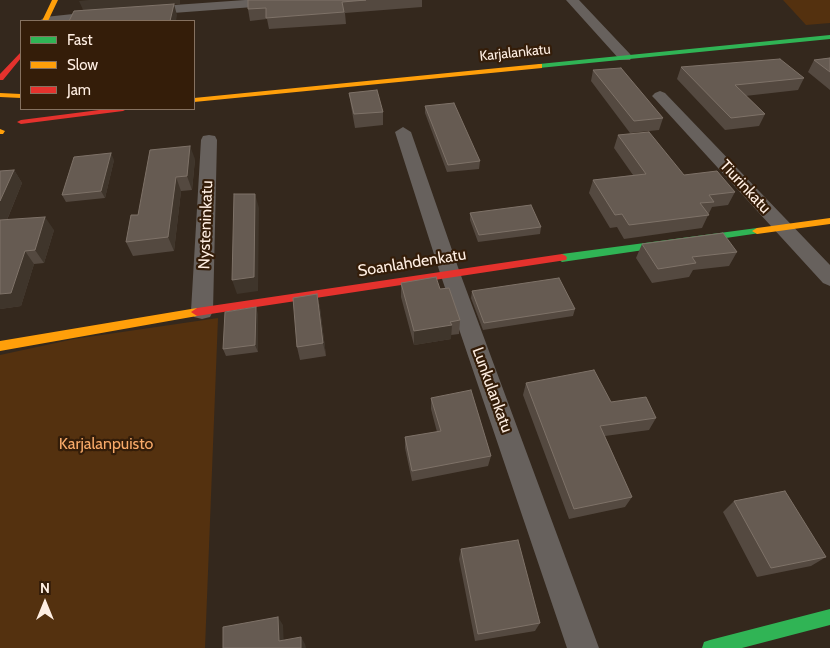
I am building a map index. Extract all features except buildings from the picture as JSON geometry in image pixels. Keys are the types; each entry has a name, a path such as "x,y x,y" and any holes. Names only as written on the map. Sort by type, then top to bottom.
{"main road":[{"path":"45,20 55,0"},
{"name":"Karjalankatu","path":"197,99 830,36"},
{"path":"0,78 20,55"},
{"path":"0,95 18,92"},
{"path":"21,122 31,110"},
{"path":"0,131 21,122 115,110"},
{"name":"Soanlahdenkatu","path":"0,346 202,311 450,273 830,221"},
{"path":"710,648 830,617"}],"street":[{"path":"134,12 294,0"},
{"path":"572,0 625,57"},
{"path":"55,20 114,14"},
{"name":"Tiurinkatu","path":"660,96 830,278"},
{"name":"Lunkulankatu","path":"403,132 450,273 583,648"},
{"name":"Nysteninkatu","path":"202,311 209,140"}],"green space":[{"path":"783,0 830,0 830,23 806,25"},
{"name":"Karjalanpuisto","path":"218,318 205,648 0,648 0,355 74,339"}],"traffic: fast":[{"path":"539,66 830,37"},
{"path":"562,258 757,231"},
{"path":"710,648 830,617"}],"traffic: slow":[{"path":"45,20 55,0"},
{"path":"195,100 539,66"},
{"path":"0,95 20,96"},
{"path":"757,231 830,221"},
{"path":"0,346 197,312"}],"traffic: jam":[{"path":"0,78 20,55"},
{"path":"21,122 115,110"},
{"path":"197,312 562,258"}]}
